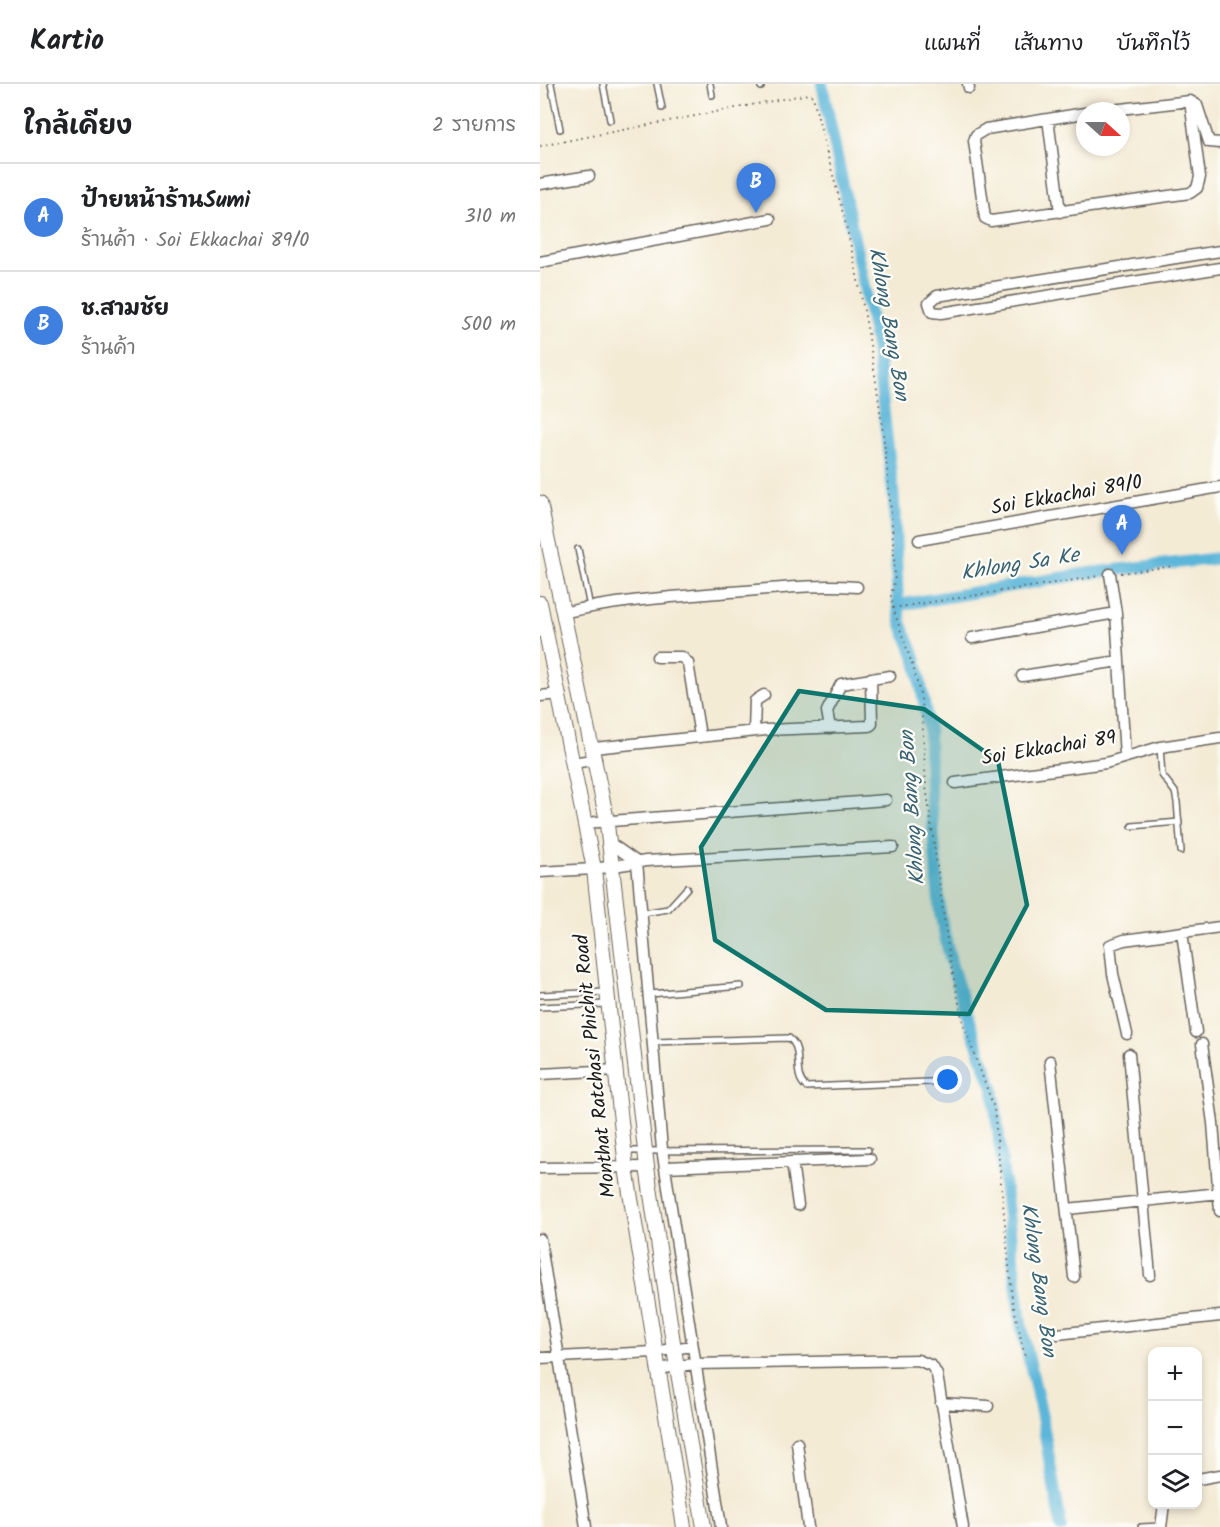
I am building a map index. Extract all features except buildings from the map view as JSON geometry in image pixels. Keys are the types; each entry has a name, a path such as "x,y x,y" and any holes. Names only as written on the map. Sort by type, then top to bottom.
{"street":[{"path":"1076,114 986,129 976,135 983,214 992,221 1190,193 1197,188 1200,177 1190,101"},
{"path":"1130,108 1190,101 1197,105 1209,142 1220,143"},
{"path":"1048,119 1060,212"},
{"path":"540,184 589,176"},
{"path":"540,262 770,219"},
{"path":"1220,251 938,296 929,303 932,312 941,313 1220,268"},
{"name":"Soi Ekkachai 89/0","path":"920,540 1220,487"},
{"name":"Monthat Ratchasi Phichit Road","path":"540,503 562,613 595,754 607,820 647,1167 676,1367 704,1527"},
{"path":"1110,574 1116,613 1125,756"},
{"path":"562,613 613,602 806,585 858,587"},
{"name":"Monthat Ratchasi Phichit Road","path":"541,610 594,869 626,1168 653,1352 684,1527"},
{"path":"972,638 1116,613"},
{"path":"657,657 682,657 688,663 700,736"},
{"path":"1022,676 1119,661"},
{"path":"830,728 827,711 841,684 890,676"},
{"path":"574,764 595,754 700,736 871,725 871,678"},
{"path":"540,696 560,694"},
{"path":"754,731 755,701 764,695"},
{"name":"Soi Ekkachai 89","path":"955,783 1106,763 1160,747 1220,738"},
{"path":"585,823 886,800"},
{"path":"610,843 637,862 662,1149 721,1527"},
{"path":"540,872 614,867 637,862 893,848"},
{"path":"1127,1034 1109,947 1124,940 1220,927"},
{"path":"1182,932 1196,1032"},
{"path":"1202,1044 1217,1123 1220,1211"},
{"path":"1129,1054 1150,1275"},
{"path":"1050,1061 1074,1277"},
{"path":"540,1074 616,1070"},
{"path":"665,1167 792,1162 869,1154"},
{"path":"792,1162 798,1205"},
{"path":"540,1168 647,1167"},
{"path":"1067,1209 1219,1193"},
{"path":"540,1239 561,1357 586,1527"},
{"path":"1057,1334 1220,1316"},
{"path":"540,1358 653,1352 692,1346"},
{"path":"657,1369 694,1364 918,1360 932,1366 937,1375 963,1527"},
{"path":"942,1403 988,1406"},
{"path":"797,1443 807,1527"},
{"path":"1202,1478 1220,1475"},
{"path":"1161,1527 1163,1509"}],"lane":[{"path":"551,84 560,129"},
{"path":"603,84 610,120"},
{"path":"657,84 662,108"},
{"path":"710,84 712,95"},
{"path":"578,549 590,607"},
{"path":"1160,747 1162,775 1175,792 1181,851"},
{"path":"1132,826 1179,822"},
{"path":"643,913 668,909 687,888"},
{"path":"650,994 741,986"},
{"path":"540,995 608,998"},
{"path":"540,1007 608,998"},
{"path":"653,1042 789,1038 798,1049 800,1079 806,1087 953,1081"},
{"path":"624,1151 662,1149 869,1154"},
{"path":"1142,1527 1161,1527"}],"path":[{"path":"540,146 808,94 813,96 851,246 865,320 887,457 895,577 891,596 921,699 922,745 949,954 963,1023 994,1108 1012,1299 1025,1357"},
{"path":"893,608 1174,566"}],"highlighted area":[{"path":"799,691 924,709 998,761 1027,905 969,1014 826,1010 715,940 701,847"}],"waterway":[{"name":"Khlong Bang Bon","path":"822,84 876,344 894,501 898,605 901,622 916,660 929,729 930,791 940,913 951,963 993,1088 1021,1324 1041,1412 1061,1527"},
{"name":"Khlong Sa Ke","path":"898,605 1089,573 1220,558"}],"place":[{"name":"ช.สามชัย","path":"756,213"},
{"name":"ป้ายหน้าร้านSumi","path":"1122,555"}]}
